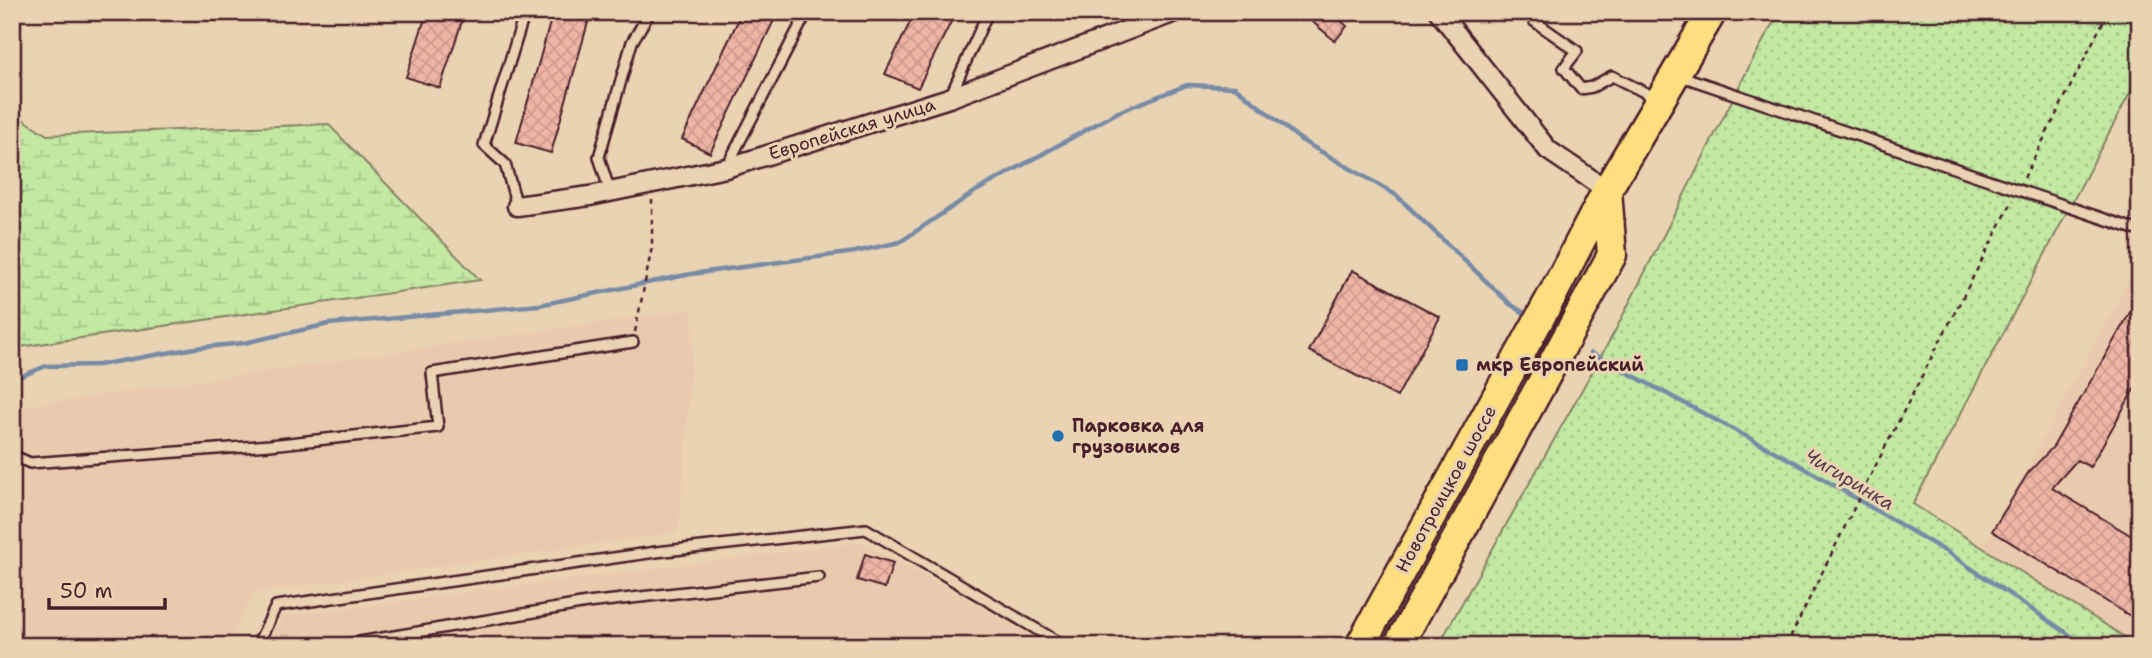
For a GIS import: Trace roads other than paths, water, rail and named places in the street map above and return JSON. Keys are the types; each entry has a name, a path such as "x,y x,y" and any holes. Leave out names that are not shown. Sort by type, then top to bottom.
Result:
{"main road":[{"path":"1607,190 1712,12"},
{"name":"Новотроицкое шоссе","path":"1360,646 1607,190"},
{"name":"Новотроицкое шоссе","path":"1398,646 1612,255 1607,190"}],"street":[{"name":"Европейская улица","path":"517,206 610,192 726,168 949,98 1175,12"},
{"path":"1439,12 1548,150 1607,190"}],"lane":[{"path":"517,206 505,164 484,145 525,12"},
{"path":"610,192 599,158 632,42 650,12"},
{"path":"726,168 807,12"},
{"path":"949,98 988,12"},
{"path":"1534,21 1577,51 1564,68 1581,89 1592,87 1612,76 1661,100"},
{"path":"1676,75 2140,231"},
{"path":"12,455 30,463 270,445 438,427 432,373 633,342"},
{"path":"257,646 275,606 656,552 866,529 1065,646"},
{"path":"336,646 587,603 819,578"}],"waterway":[{"path":"12,380 46,366 98,365 195,348 244,343 329,324 539,305 691,274 855,252 900,242 976,191 1118,112 1187,85 1235,87 1301,140 1396,195 1510,304 1529,316"},
{"name":"Чигиринка","path":"1591,353 1796,463 1950,554 2086,646"}],"place":[{"name":"мкр Европейский","path":"1462,365"},
{"name":"Парковка для грузовиков","path":"1058,436"}]}
